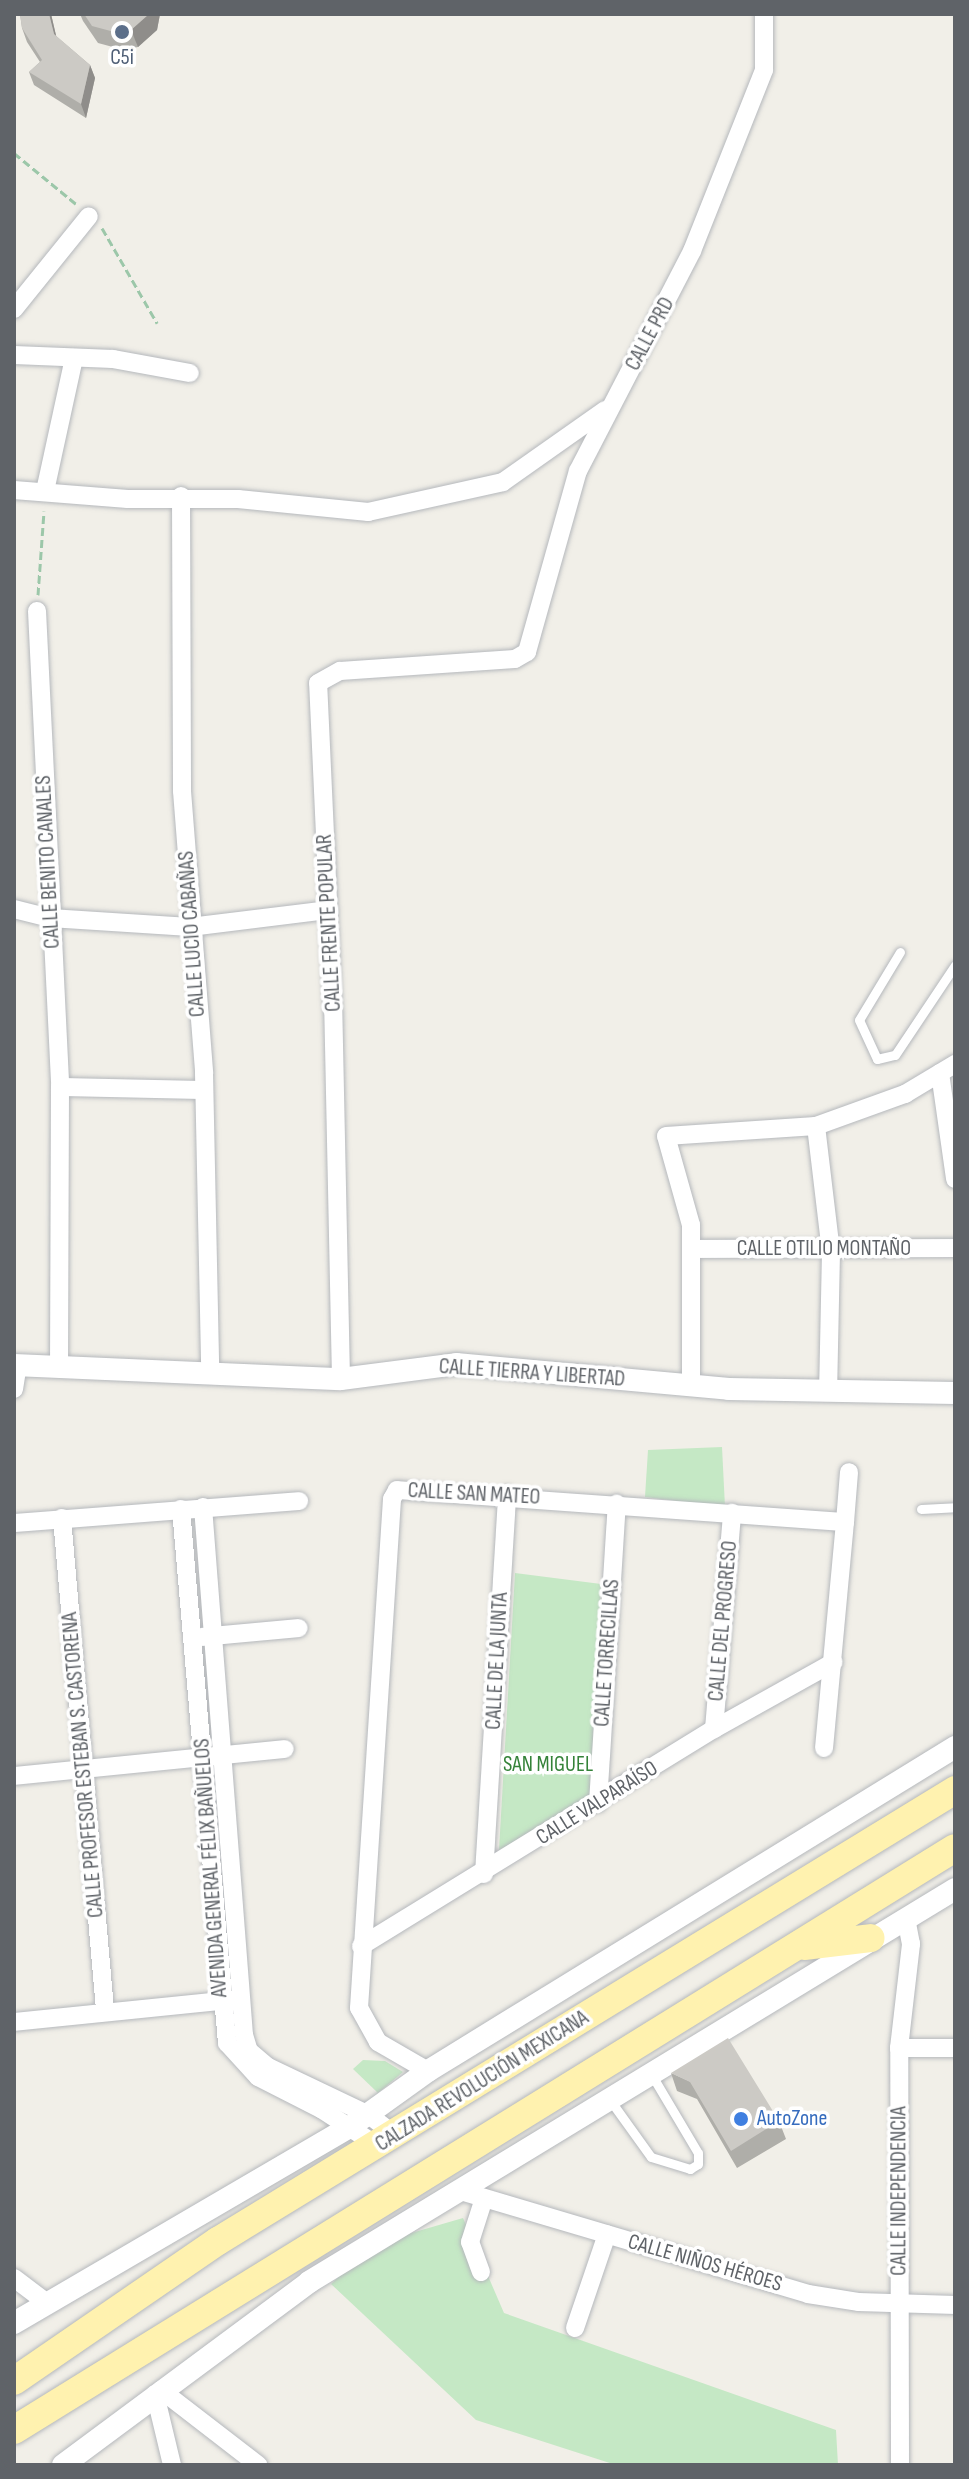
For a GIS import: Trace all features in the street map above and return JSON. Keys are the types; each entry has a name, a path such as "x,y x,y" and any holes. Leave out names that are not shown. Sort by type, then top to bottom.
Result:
{"main road":[{"name":"CALZADA REVOLUCIÓN MEXICANA","path":"14,2381 218,2241 387,2141 955,1790"},
{"path":"14,2430 304,2270 797,1947 955,1848"},
{"path":"797,1947 871,1938"},
{"path":"14,2367 90,2328"},
{"path":"14,2446 64,2400"}],"street":[{"name":"CALLE PRD","path":"527,652 578,471 692,251 764,70 764,14"},
{"path":"14,309 89,216"},
{"path":"14,355 113,359 190,373"},
{"path":"45,491 74,358"},
{"path":"14,490 128,499 181,496 368,512 503,482 566,443 611,406"},
{"name":"CALLE LUCIO CABAÑAS","path":"181,496 178,676 190,927 204,1090 210,1370"},
{"name":"CALLE BENITO CANALES","path":"37,611 60,1087 59,1368"},
{"name":"CALLE FRENTE POPULAR","path":"341,1379 329,910 318,683 340,671 515,659 527,652"},
{"path":"14,909 50,918 190,927 329,910"},
{"path":"691,1385 693,1249 686,1200 666,1136 816,1126 905,1094 948,1069 955,1179"},
{"path":"60,1087 204,1090"},
{"path":"816,1126 831,1252 828,1391"},
{"name":"CALLE OTILIO MONTAÑO","path":"693,1249 831,1252 955,1248"},
{"name":"CALLE TIERRA Y LIBERTAD","path":"16,1365 210,1370 341,1379 456,1364 691,1385 955,1393"},
{"path":"14,1389 16,1365"},
{"path":"824,1748 849,1472"},
{"name":"CALLE SAN MATEO","path":"428,2071 378,2042 366,2029 359,2008 392,1499 407,1487 845,1522"},
{"name":"CALLE DE LA JUNTA","path":"484,1874 507,1495"},
{"path":"14,1523 299,1501"},
{"name":"CALLE TORRECILLAS","path":"598,1803 617,1504"},
{"name":"AVENIDA GENERAL FÉLIX BAÑUELOS","path":"203,1507 244,2056"},
{"name":"AVENIDA GENERAL FÉLIX BAÑUELOS","path":"181,1509 203,1756 220,2001 227,2043 244,2056"},
{"name":"CALLE DEL PROGRESO","path":"714,1729 732,1513"},
{"name":"CALLE PROFESOR ESTEBAN S. CASTORENA","path":"62,1518 105,2012"},
{"path":"192,1638 299,1628"},
{"name":"CALLE VALPARAÍSO","path":"361,1946 484,1874 714,1729 834,1662"},
{"path":"14,2323 360,2121 428,2071 955,1747"},
{"path":"14,1776 285,1749"},
{"path":"63,2465 158,2392 304,2270 461,2191 955,1889"},
{"name":"CALLE INDEPENDENCIA","path":"900,2465 899,2048 911,1944 906,1918"},
{"path":"14,2022 241,1999"},
{"path":"899,2048 955,2048"},
{"path":"244,2056 360,2121 387,2141"},
{"name":"CALLE NIÑOS HÉROES","path":"461,2191 808,2294 899,2304 955,2305"},
{"path":"481,2272 470,2242 484,2198"},
{"path":"575,2328 607,2234"},
{"path":"14,2278 47,2303"},
{"path":"158,2392 172,2465"},
{"path":"158,2392 258,2465"}],"lane":[{"path":"900,952 859,1020 877,1059 895,1055 955,965"},
{"path":"921,1509 955,1507"},
{"path":"610,2100 651,2157 690,2169 698,2164 698,2153 651,2074"}],"path":[{"path":"14,153 109,234 157,323"},
{"path":"37,611 45,491"}],"green space":[{"path":"722,1447 725,1507 645,1497 648,1450"},
{"name":"SAN MIGUEL","path":"515,1573 601,1584 590,1802 499,1850"},
{"path":"363,2060 385,2061 403,2072 378,2093 353,2069"},
{"path":"463,2218 504,2313 836,2430 838,2465 616,2465 476,2420 331,2284 353,2263 408,2234"}],"building":[{"path":"20,14 49,14 54,34 90,65 81,104 29,72 42,60 22,28"},
{"path":"84,14 149,14 131,30 118,33 92,26"},
{"name":"AutoZone","path":"728,2038 779,2121 731,2151 690,2082 671,2073"}],"place":[{"name":"C5i","path":"122,32"},
{"name":"AutoZone","path":"741,2119"}]}
